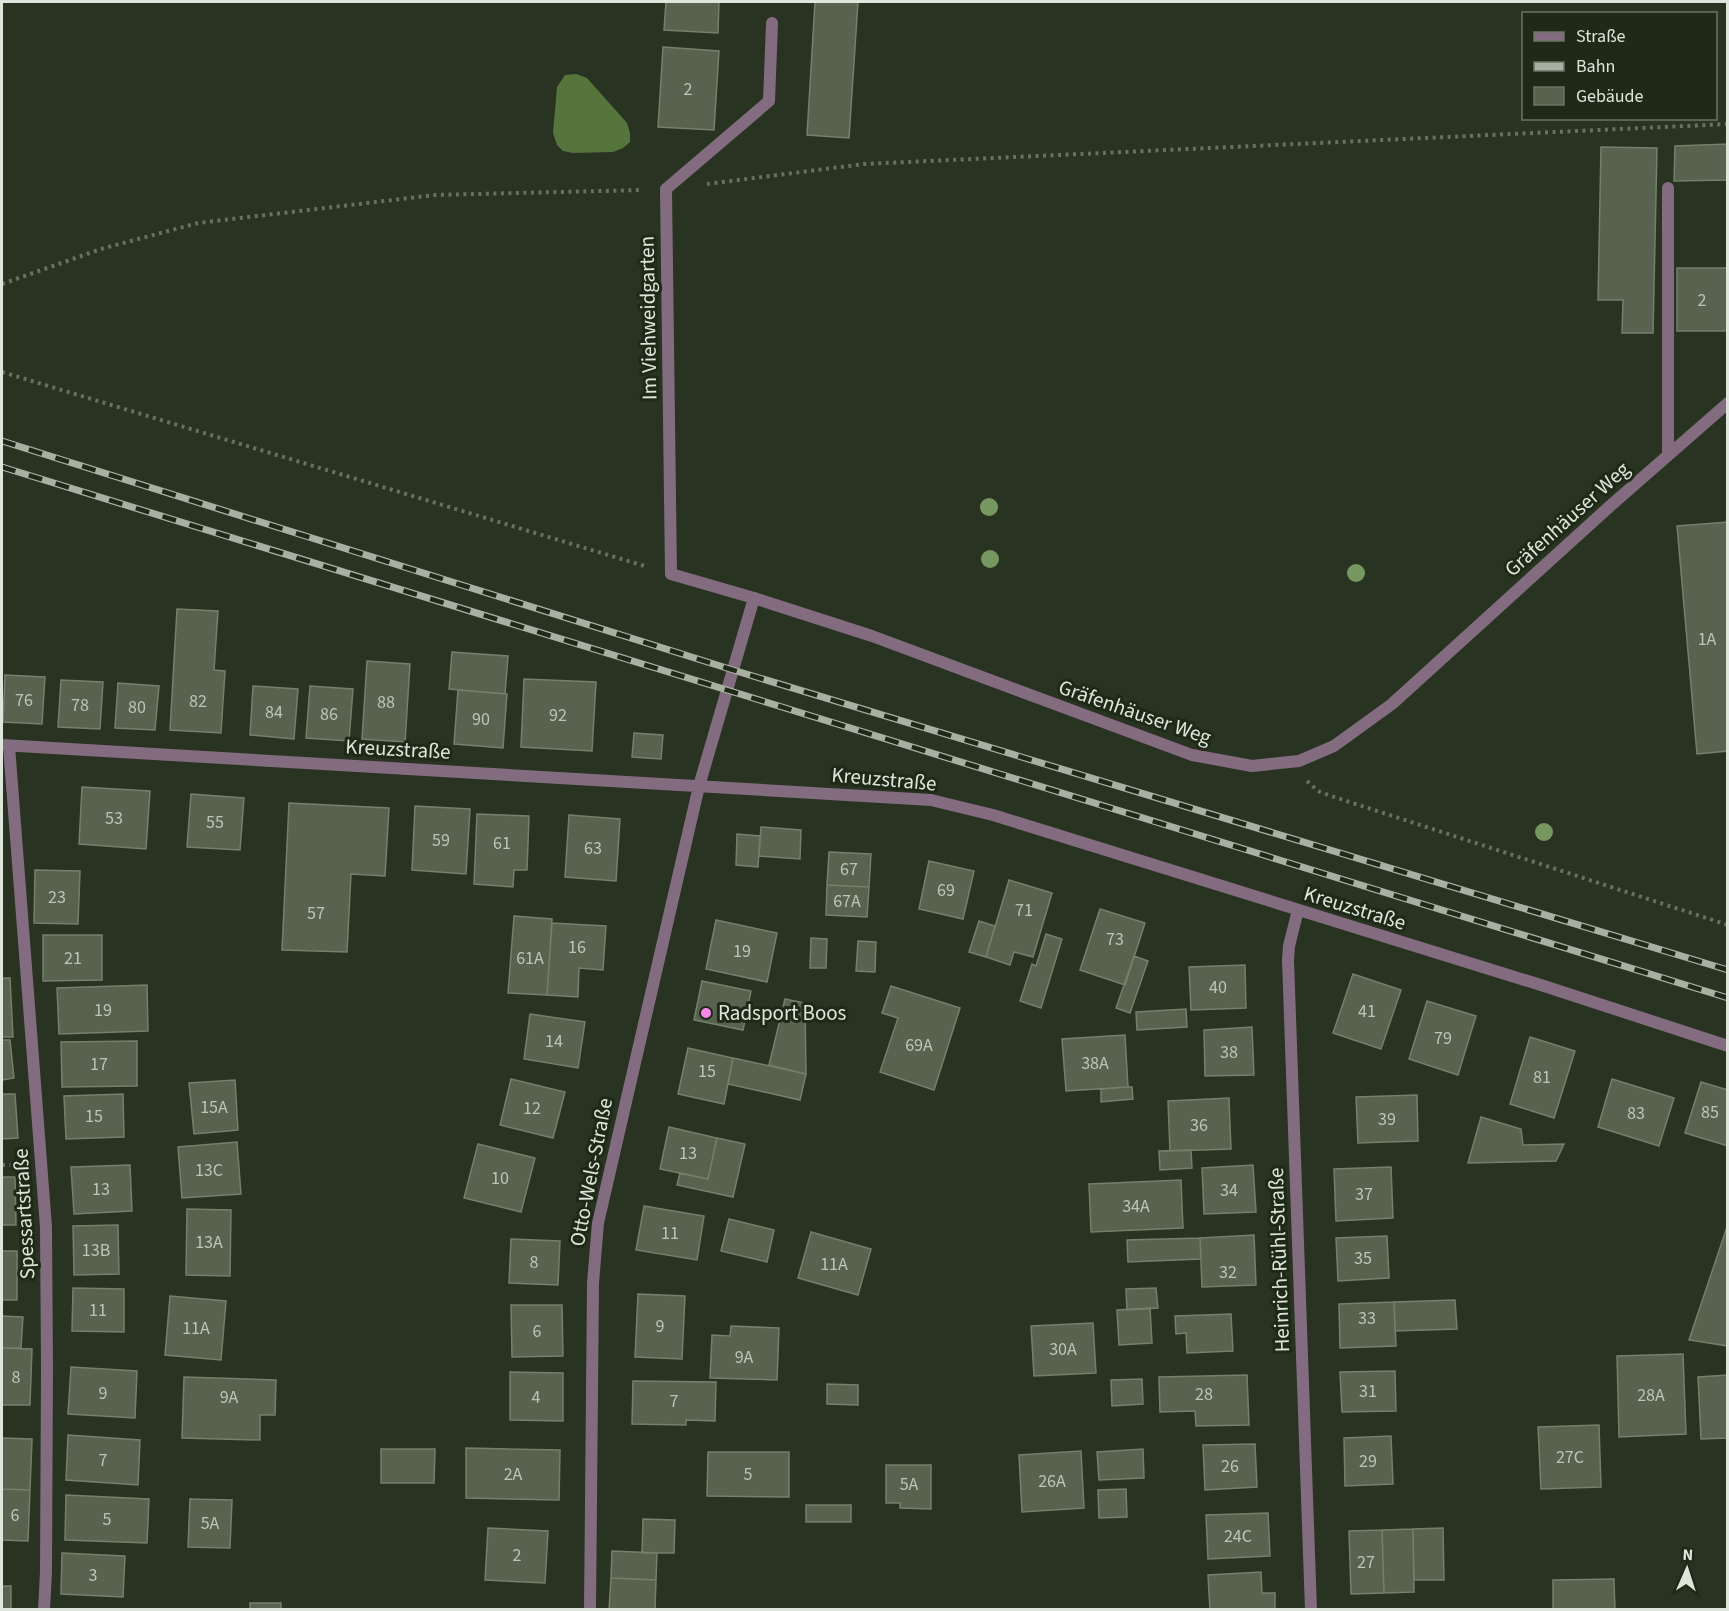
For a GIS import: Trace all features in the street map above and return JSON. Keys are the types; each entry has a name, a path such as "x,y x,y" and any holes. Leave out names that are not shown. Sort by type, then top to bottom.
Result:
{"street":[{"path":"666,189 769,101 772,23"},
{"path":"1668,188 1668,454"},
{"name":"Im Viehweidgarten","path":"666,189 672,574"},
{"name":"Gräfenhäuser Weg","path":"754,598 872,636 1192,755 1252,766 1299,761 1334,746 1392,704 1728,402"},
{"path":"672,574 754,598 699,786"},
{"name":"Kreuzstraße","path":"5,746 931,800 961,806 1298,910 1728,1046"},
{"name":"Spessartstraße","path":"5,746 46,1227 48,1366 44,1610"},
{"name":"Otto-Wels-Straße","path":"590,1610 593,1283 598,1223 699,786"},
{"name":"Heinrich-Rühl-Straße","path":"1298,910 1288,946 1288,960 1311,1610"}],"path":[{"path":"2,285 101,249 198,223 435,195 666,189 864,164 1728,124"},
{"path":"2,372 672,574"},
{"path":"1299,761 1307,780 1318,791 1328,795 1728,925"}],"shaded area":[{"path":"576,74 587,78 627,123 630,142 623,148 613,152 573,153 563,151 557,145 553,133 557,87 565,75"}],"building":[{"path":"666,2 719,2 718,33 664,30"},
{"path":"815,2 858,2 849,138 807,135"},
{"path":"663,47 719,51 714,130 658,127"},
{"path":"1728,144 1728,180 1674,181 1675,146"},
{"path":"1601,147 1657,148 1653,333 1622,333 1623,300 1598,300"},
{"path":"1677,268 1728,268 1728,331 1677,331"},
{"path":"1728,522 1728,751 1697,754 1677,526"},
{"path":"177,609 218,611 214,670 225,671 221,733 170,730"},
{"path":"452,652 508,656 505,694 449,689"},
{"path":"367,661 410,664 405,742 362,739"},
{"path":"5,675 45,677 42,724 3,722"},
{"path":"524,679 596,682 592,751 521,747"},
{"path":"61,680 103,682 100,729 58,727"},
{"path":"118,683 159,686 155,730 115,728"},
{"path":"253,686 298,689 294,739 250,735"},
{"path":"310,686 353,689 349,741 306,738"},
{"path":"458,690 507,694 503,748 454,744"},
{"path":"634,733 663,735 661,759 632,757"},
{"path":"82,787 150,791 146,849 79,844"},
{"path":"191,794 244,798 240,850 187,847"},
{"path":"289,803 389,808 385,876 351,874 347,952 282,950"},
{"path":"415,806 470,809 466,874 412,870"},
{"path":"477,814 529,816 527,870 514,870 513,887 474,884"},
{"path":"569,815 620,819 616,881 565,877"},
{"path":"761,827 801,830 800,859 759,856"},
{"path":"737,834 760,836 758,867 736,865"},
{"path":"829,852 871,854 869,887 827,885"},
{"path":"929,861 974,871 963,919 919,909"},
{"path":"35,870 80,871 78,924 34,923"},
{"path":"1009,880 1052,893 1033,957 1014,952 1010,965 986,957"},
{"path":"827,885 869,887 867,917 826,915"},
{"path":"1100,909 1145,923 1125,985 1080,970"},
{"path":"514,916 552,919 547,995 508,993"},
{"path":"716,920 777,933 767,982 706,969"},
{"path":"979,921 995,926 986,957 969,952"},
{"path":"552,923 606,926 603,970 579,968 578,997 547,995"},
{"path":"1046,934 1062,939 1041,1008 1020,1001 1032,964 1036,966"},
{"path":"43,935 102,935 102,980 43,981"},
{"path":"811,938 827,939 826,968 810,968"},
{"path":"858,941 876,942 875,972 856,971"},
{"path":"1134,956 1148,961 1130,1013 1116,1008"},
{"path":"1245,965 1246,1008 1191,1010 1189,967"},
{"path":"1353,974 1401,990 1381,1049 1333,1033"},
{"path":"2,978 10,978 13,1037 2,1037"},
{"path":"702,981 751,991 743,1030 694,1020"},
{"path":"147,985 148,1031 59,1034 57,988"},
{"path":"891,986 960,1008 934,1090 880,1072 898,1018 882,1013"},
{"path":"785,999 805,1003 806,1074 769,1065"},
{"path":"1427,1001 1476,1016 1458,1075 1409,1059"},
{"path":"1186,1009 1187,1027 1137,1030 1136,1012"},
{"path":"530,1014 585,1022 578,1068 524,1059"},
{"path":"1252,1027 1254,1075 1205,1076 1204,1030"},
{"path":"1125,1035 1128,1087 1066,1091 1062,1039"},
{"path":"1530,1037 1575,1051 1554,1118 1510,1104"},
{"path":"2,1040 10,1040 14,1078 2,1080"},
{"path":"137,1041 137,1086 62,1087 61,1042"},
{"path":"688,1048 733,1058 724,1104 678,1094"},
{"path":"733,1058 806,1074 800,1100 728,1084"},
{"path":"511,1079 565,1092 553,1138 500,1125"},
{"path":"1612,1079 1674,1098 1659,1146 1598,1127"},
{"path":"235,1080 238,1130 194,1134 189,1083"},
{"path":"1701,1082 1728,1090 1728,1146 1685,1133"},
{"path":"1132,1087 1133,1099 1101,1102 1101,1089"},
{"path":"2,1094 15,1094 18,1138 2,1139"},
{"path":"123,1094 124,1137 66,1139 64,1096"},
{"path":"1417,1095 1418,1141 1358,1143 1356,1097"},
{"path":"1229,1098 1231,1149 1170,1151 1168,1101"},
{"path":"1481,1117 1521,1129 1523,1145 1564,1144 1556,1161 1468,1163"},
{"path":"669,1127 717,1138 708,1179 660,1169"},
{"path":"717,1138 745,1144 733,1197 677,1185 680,1173 708,1179"},
{"path":"237,1142 241,1194 182,1198 178,1147"},
{"path":"478,1144 535,1158 521,1212 464,1198"},
{"path":"1191,1150 1192,1168 1160,1170 1159,1151"},
{"path":"130,1165 132,1211 74,1214 71,1167"},
{"path":"1253,1165 1256,1212 1204,1214 1202,1168"},
{"path":"1391,1167 1393,1218 1336,1221 1334,1169"},
{"path":"2,1177 15,1177 16,1225 2,1225"},
{"path":"1181,1180 1183,1228 1091,1232 1089,1184"},
{"path":"644,1206 704,1216 697,1260 636,1250"},
{"path":"187,1209 231,1210 230,1276 186,1275"},
{"path":"729,1219 774,1230 767,1262 721,1251"},
{"path":"118,1225 119,1274 74,1275 73,1226"},
{"path":"1727,1227 1728,1346 1689,1340"},
{"path":"811,1232 871,1249 858,1295 798,1278"},
{"path":"1254,1235 1256,1285 1202,1287 1200,1238"},
{"path":"1387,1236 1389,1278 1338,1281 1336,1238"},
{"path":"1200,1238 1201,1259 1128,1262 1127,1240"},
{"path":"511,1239 560,1241 558,1285 509,1283"},
{"path":"2,1251 17,1251 17,1300 2,1300"},
{"path":"73,1288 124,1289 124,1332 72,1331"},
{"path":"1156,1288 1158,1308 1127,1310 1126,1289"},
{"path":"638,1294 685,1296 682,1359 635,1357"},
{"path":"170,1296 226,1301 221,1360 165,1355"},
{"path":"1455,1300 1457,1329 1395,1331 1394,1302"},
{"path":"1394,1302 1396,1346 1340,1348 1339,1304"},
{"path":"511,1305 562,1305 563,1356 512,1357"},
{"path":"1150,1308 1152,1343 1119,1345 1117,1310"},
{"path":"1231,1314 1233,1351 1187,1353 1186,1333 1176,1334 1175,1316"},
{"path":"2,1316 23,1317 21,1348 2,1348"},
{"path":"1093,1323 1096,1373 1034,1376 1031,1326"},
{"path":"731,1326 779,1328 777,1380 710,1378 712,1335 730,1336"},
{"path":"2,1348 32,1349 30,1405 2,1405"},
{"path":"1683,1354 1686,1434 1619,1437 1617,1356"},
{"path":"71,1367 137,1371 135,1418 68,1414"},
{"path":"1395,1371 1396,1411 1342,1412 1340,1372"},
{"path":"510,1372 563,1373 563,1421 510,1420"},
{"path":"1247,1375 1249,1425 1196,1426 1195,1411 1160,1412 1159,1377"},
{"path":"1728,1375 1728,1438 1701,1439 1698,1377"},
{"path":"184,1377 276,1380 275,1415 260,1415 260,1440 182,1438"},
{"path":"1142,1379 1143,1404 1112,1406 1111,1380"},
{"path":"633,1381 716,1382 715,1421 686,1420 686,1425 632,1424"},
{"path":"827,1384 858,1385 858,1405 827,1404"},
{"path":"1599,1425 1601,1487 1541,1489 1538,1427"},
{"path":"68,1435 140,1440 138,1485 66,1480"},
{"path":"1391,1436 1393,1484 1345,1486 1344,1438"},
{"path":"2,1438 32,1439 30,1490 2,1489"},
{"path":"1255,1444 1257,1487 1205,1490 1203,1445"},
{"path":"466,1448 560,1450 559,1500 466,1498"},
{"path":"381,1449 435,1449 434,1483 381,1483"},
{"path":"1143,1449 1144,1478 1099,1480 1097,1452"},
{"path":"1081,1451 1084,1508 1022,1512 1019,1455"},
{"path":"708,1452 789,1452 789,1497 707,1496"},
{"path":"886,1465 931,1465 931,1509 900,1508 900,1503 886,1503"},
{"path":"2,1489 30,1490 28,1541 2,1540"},
{"path":"1126,1489 1127,1517 1099,1518 1098,1490"},
{"path":"66,1495 149,1499 147,1543 65,1540"},
{"path":"190,1499 232,1500 230,1548 188,1547"},
{"path":"806,1505 851,1505 851,1522 806,1522"},
{"path":"1268,1513 1270,1556 1208,1559 1206,1515"},
{"path":"643,1519 675,1520 674,1553 642,1553"},
{"path":"488,1528 548,1531 545,1583 485,1580"},
{"path":"1443,1528 1444,1580 1414,1580 1413,1529"},
{"path":"1413,1529 1414,1592 1384,1593 1382,1530"},
{"path":"1382,1530 1384,1593 1351,1594 1349,1531"},
{"path":"612,1551 657,1553 656,1580 611,1578"},
{"path":"62,1553 125,1556 123,1597 61,1594"},
{"path":"1261,1572 1262,1593 1275,1593 1275,1610 1210,1610 1208,1575"},
{"path":"611,1578 656,1580 655,1610 609,1610"},
{"path":"1614,1579 1615,1610 1553,1610 1553,1580"},
{"path":"2,1586 11,1586 11,1610 2,1610"},
{"path":"250,1603 281,1603 281,1610 250,1610"}],"railway":[{"path":"2,441 733,670 1728,970"},
{"path":"2,467 1728,998"}],"place":[{"name":"Radsport Boos","path":"706,1013"}]}
